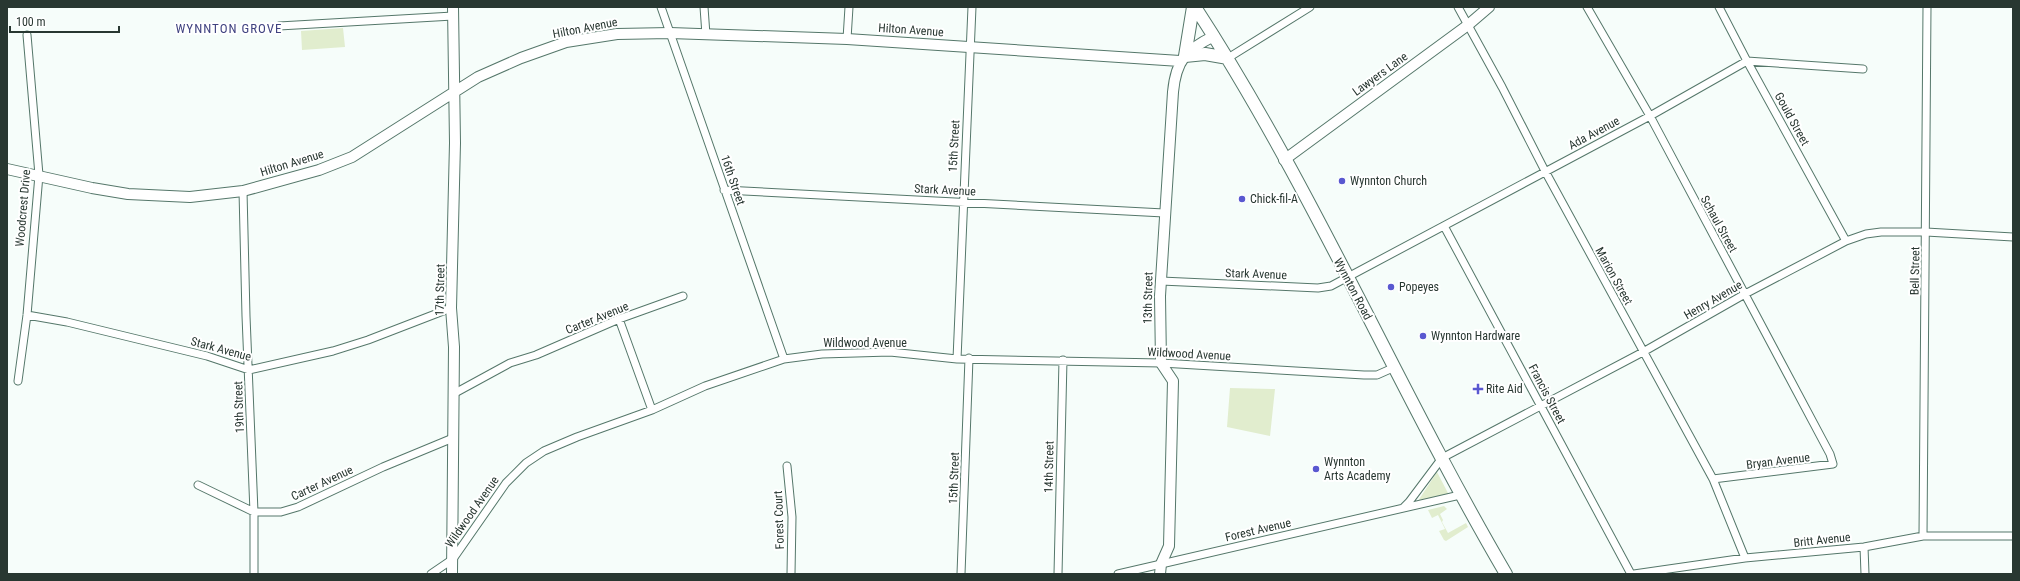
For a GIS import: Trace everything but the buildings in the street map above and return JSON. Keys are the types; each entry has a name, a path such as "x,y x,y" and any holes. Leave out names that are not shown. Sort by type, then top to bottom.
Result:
{"main road":[{"name":"Wynnton Road","path":"1194,7 1228,58 1395,367 1460,495 1506,574"},
{"path":"1194,7 1183,58 1205,54 1228,58"}],"street":[{"name":"16th Street","path":"661,7 784,359"},
{"path":"704,7 706,35"},
{"path":"847,39 849,7"},
{"name":"15th Street","path":"957,359 972,7"},
{"path":"1228,58 1310,7"},
{"name":"Marion Street","path":"1458,7 1643,352 1714,479 1745,558"},
{"name":"Lawyers Lane","path":"1284,160 1468,25 1490,7"},
{"name":"Schaul Street","path":"1587,7 1650,116 1830,454"},
{"name":"Gould Street","path":"1719,7 1846,241"},
{"name":"Bell Street","path":"1922,536 1927,7"},
{"path":"279,26 453,11"},
{"name":"17th Street","path":"452,574 453,438 455,392 451,308 455,92 453,11"},
{"name":"Hilton Avenue","path":"7,169 92,188 162,197 190,197 243,191 319,170 352,157 478,77 566,42 617,34 670,33 847,39 1183,58"},
{"name":"Woodcrest Drive","path":"18,381 27,315 39,175 27,36"},
{"path":"1183,58 1190,50 1214,36"},
{"name":"13th Street","path":"1161,363 1160,281 1172,92 1174,80 1183,58"},
{"path":"1747,60 1863,69"},
{"name":"Ada Avenue","path":"1347,277 1650,116 1747,60"},
{"name":"Stark Avenue","path":"724,190 1164,213"},
{"name":"19th Street","path":"243,191 254,512 254,574"},
{"name":"Francis Street","path":"1444,226 1631,574"},
{"name":"Henry Avenue","path":"1442,458 1542,407 1745,294 1846,241 1866,234 1881,232 1926,232 2013,236"},
{"name":"Stark Avenue","path":"1160,281 1318,288 1331,286 1347,277"},
{"name":"Carter Avenue","path":"455,392 510,363 536,355 619,319 683,296"},
{"name":"Stark Avenue","path":"27,315 67,322 208,356 249,370 333,351 368,340 451,308"},
{"path":"619,319 652,410"},
{"name":"Wildwood Avenue","path":"431,574 453,559 506,483 526,463 544,451 577,437 652,410 705,386 784,359 822,354 889,352 957,359 969,358 1161,363 1364,375 1377,374 1395,367"},
{"name":"15th Street","path":"961,574 969,358"},
{"name":"14th Street","path":"1058,574 1063,360"},
{"path":"1160,569 1170,546 1173,381 1161,363"},
{"name":"Carter Avenue","path":"198,485 254,512 281,512 298,507 383,467 453,438"},
{"name":"Bryan Avenue","path":"1714,479 1833,464 1830,454"},
{"path":"1404,507 1442,458"},
{"name":"Forest Court","path":"787,466 792,517 791,574"},
{"name":"Forest Avenue","path":"1118,574 1160,569 1404,507 1460,495"},
{"name":"Britt Avenue","path":"1634,574 1745,558 1864,547 1922,536 2013,536"},
{"path":"1864,547 1865,574"}],"green space":[{"path":"343,28 345,47 302,50 301,31"},
{"path":"1230,388 1275,389 1270,436 1227,427"},
{"path":"1437,472 1449,495 1418,501"},
{"path":"1444,506 1447,509 1440,514 1443,520 1442,522 1448,533 1466,523 1468,527 1446,541 1439,531 1445,529 1438,515 1432,518 1428,510"}],"place":[{"name":"Wynnton Church","path":"1342,181"},
{"name":"Chick-fil-A","path":"1242,199"},
{"name":"Popeyes","path":"1391,287"},
{"name":"Wynnton Hardware","path":"1423,336"},
{"name":"Rite Aid","path":"1478,389"},
{"name":"Wynnton Arts Academy","path":"1316,469"}],"district":[{"name":"WYNNTON GROVE","path":"229,28"}]}
